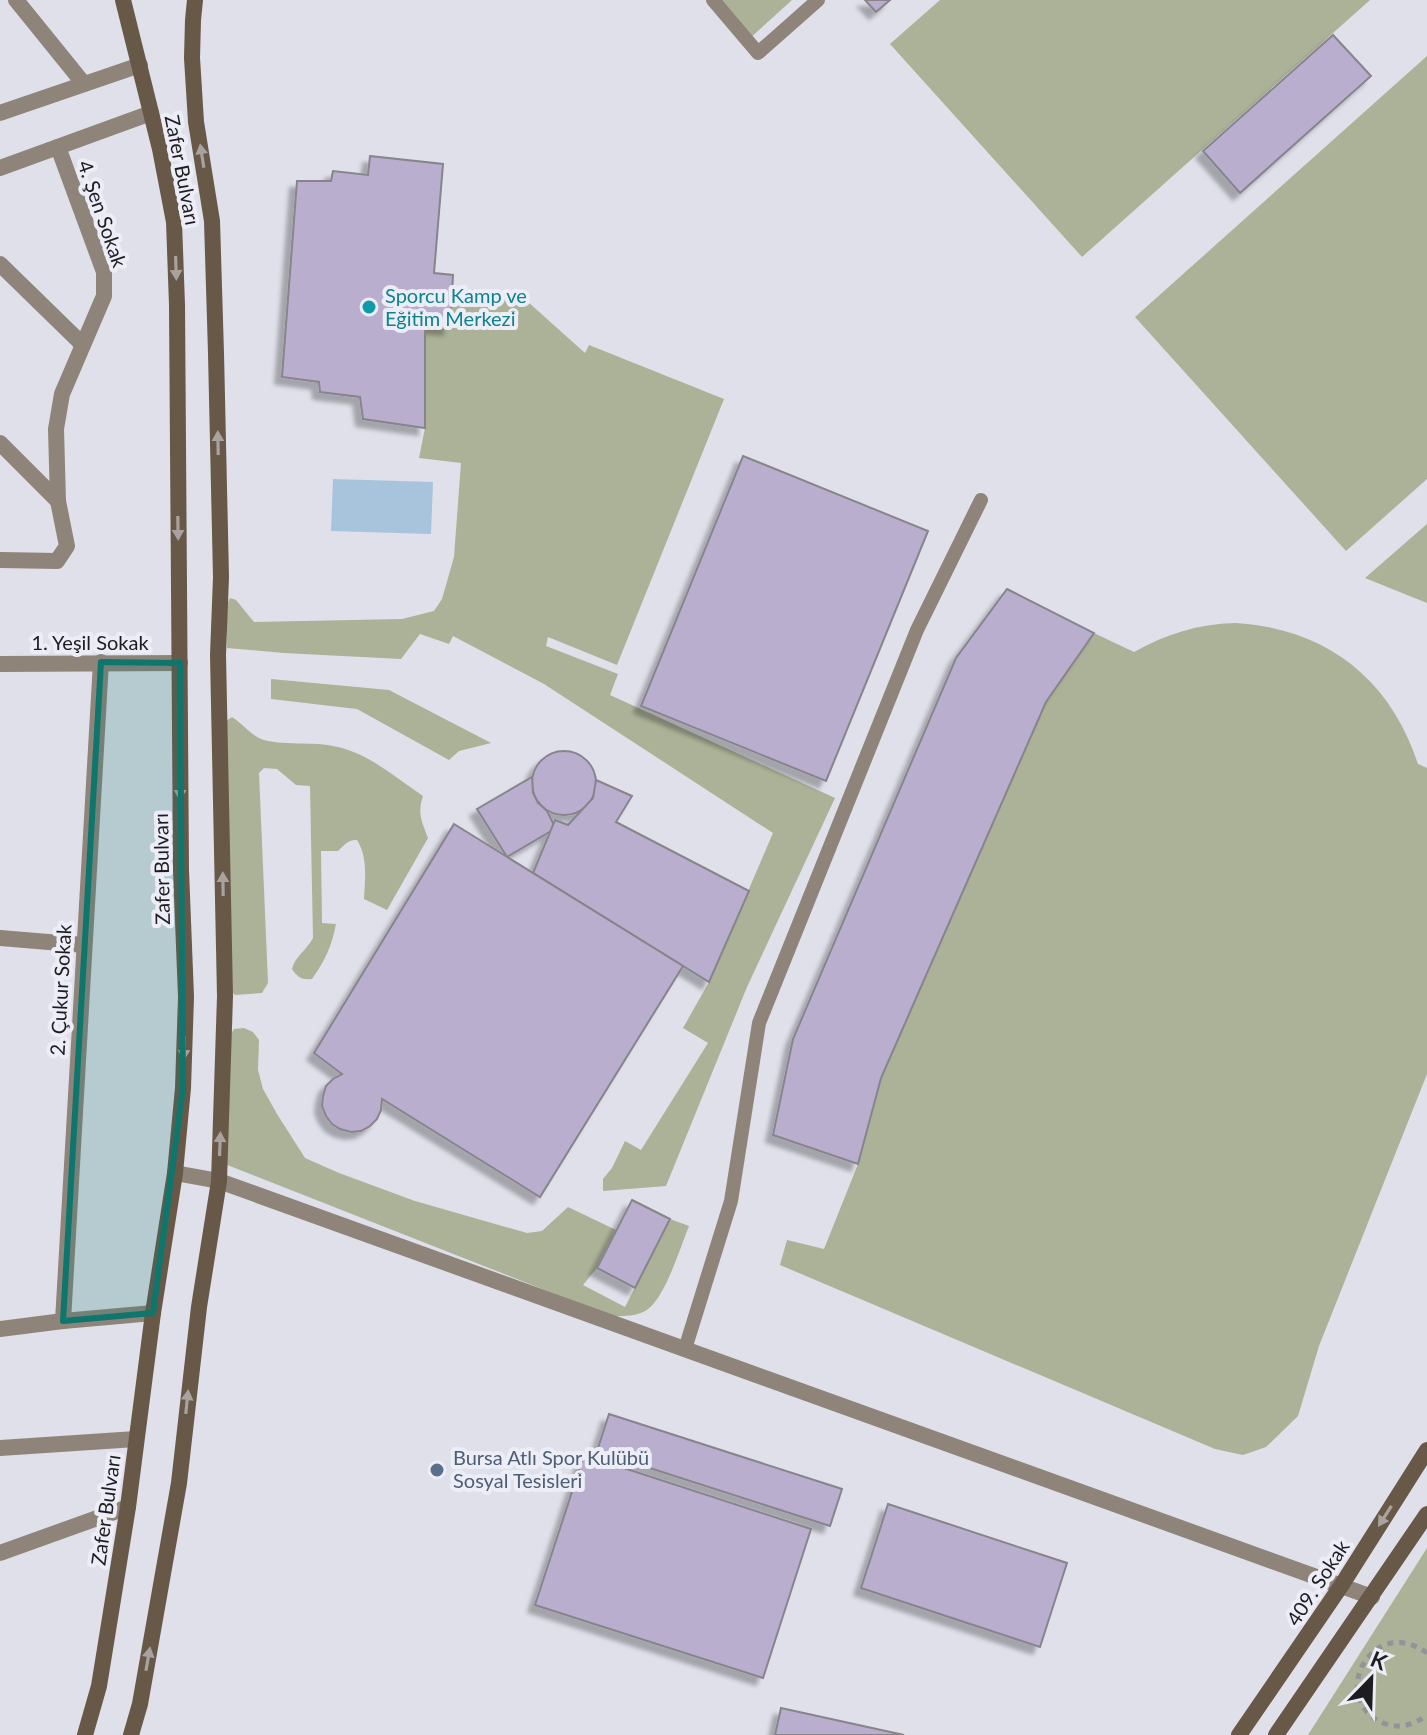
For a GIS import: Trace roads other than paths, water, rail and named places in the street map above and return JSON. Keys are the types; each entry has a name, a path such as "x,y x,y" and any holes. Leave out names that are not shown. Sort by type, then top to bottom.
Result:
{"main road":[{"name":"Zafer Bulvarı","path":"85,1735 99,1686 128,1507 175,1173 183,1088 186,997 181,870 178,320 174,222 160,149 123,0"},
{"name":"Zafer Bulvarı","path":"131,1735 140,1704 179,1483 199,1307 219,1181 225,996 218,655 221,577 212,221 196,122 192,58 195,0"},
{"name":"409. Sokak","path":"1239,1735 1341,1586 1427,1450"},
{"path":"1276,1735 1427,1514"}],"street":[{"path":"16,0 84,84"},
{"path":"0,113 140,65"},
{"path":"0,168 151,113"},
{"name":"4. Şen Sokak","path":"0,560 57,561 67,546 58,501 56,429 62,394 104,296 104,272 58,147"},
{"path":"0,264 82,344"},
{"path":"0,443 58,501"},
{"name":"2. Çukur Sokak","path":"63,1321 101,662"},
{"name":"1. Yeşil Sokak","path":"0,664 180,663"},
{"path":"0,938 84,945"},
{"path":"175,1173 219,1181 1372,1597"},
{"path":"0,1329 153,1313"},
{"path":"0,1448 136,1439"},
{"path":"0,1553 128,1507"}],"lane":[{"path":"713,0 758,53 818,0"},
{"path":"685,1349 731,1201 759,1023 917,630 981,500"}],"water":[{"path":"333,479 433,482 431,534 331,531"}],"place":[{"name":"Sporcu Kamp ve Eğitim Merkezi","path":"369,307"},
{"name":"Bursa Atlı Spor Kulübü Sosyal Tesisleri","path":"437,1470"}]}
